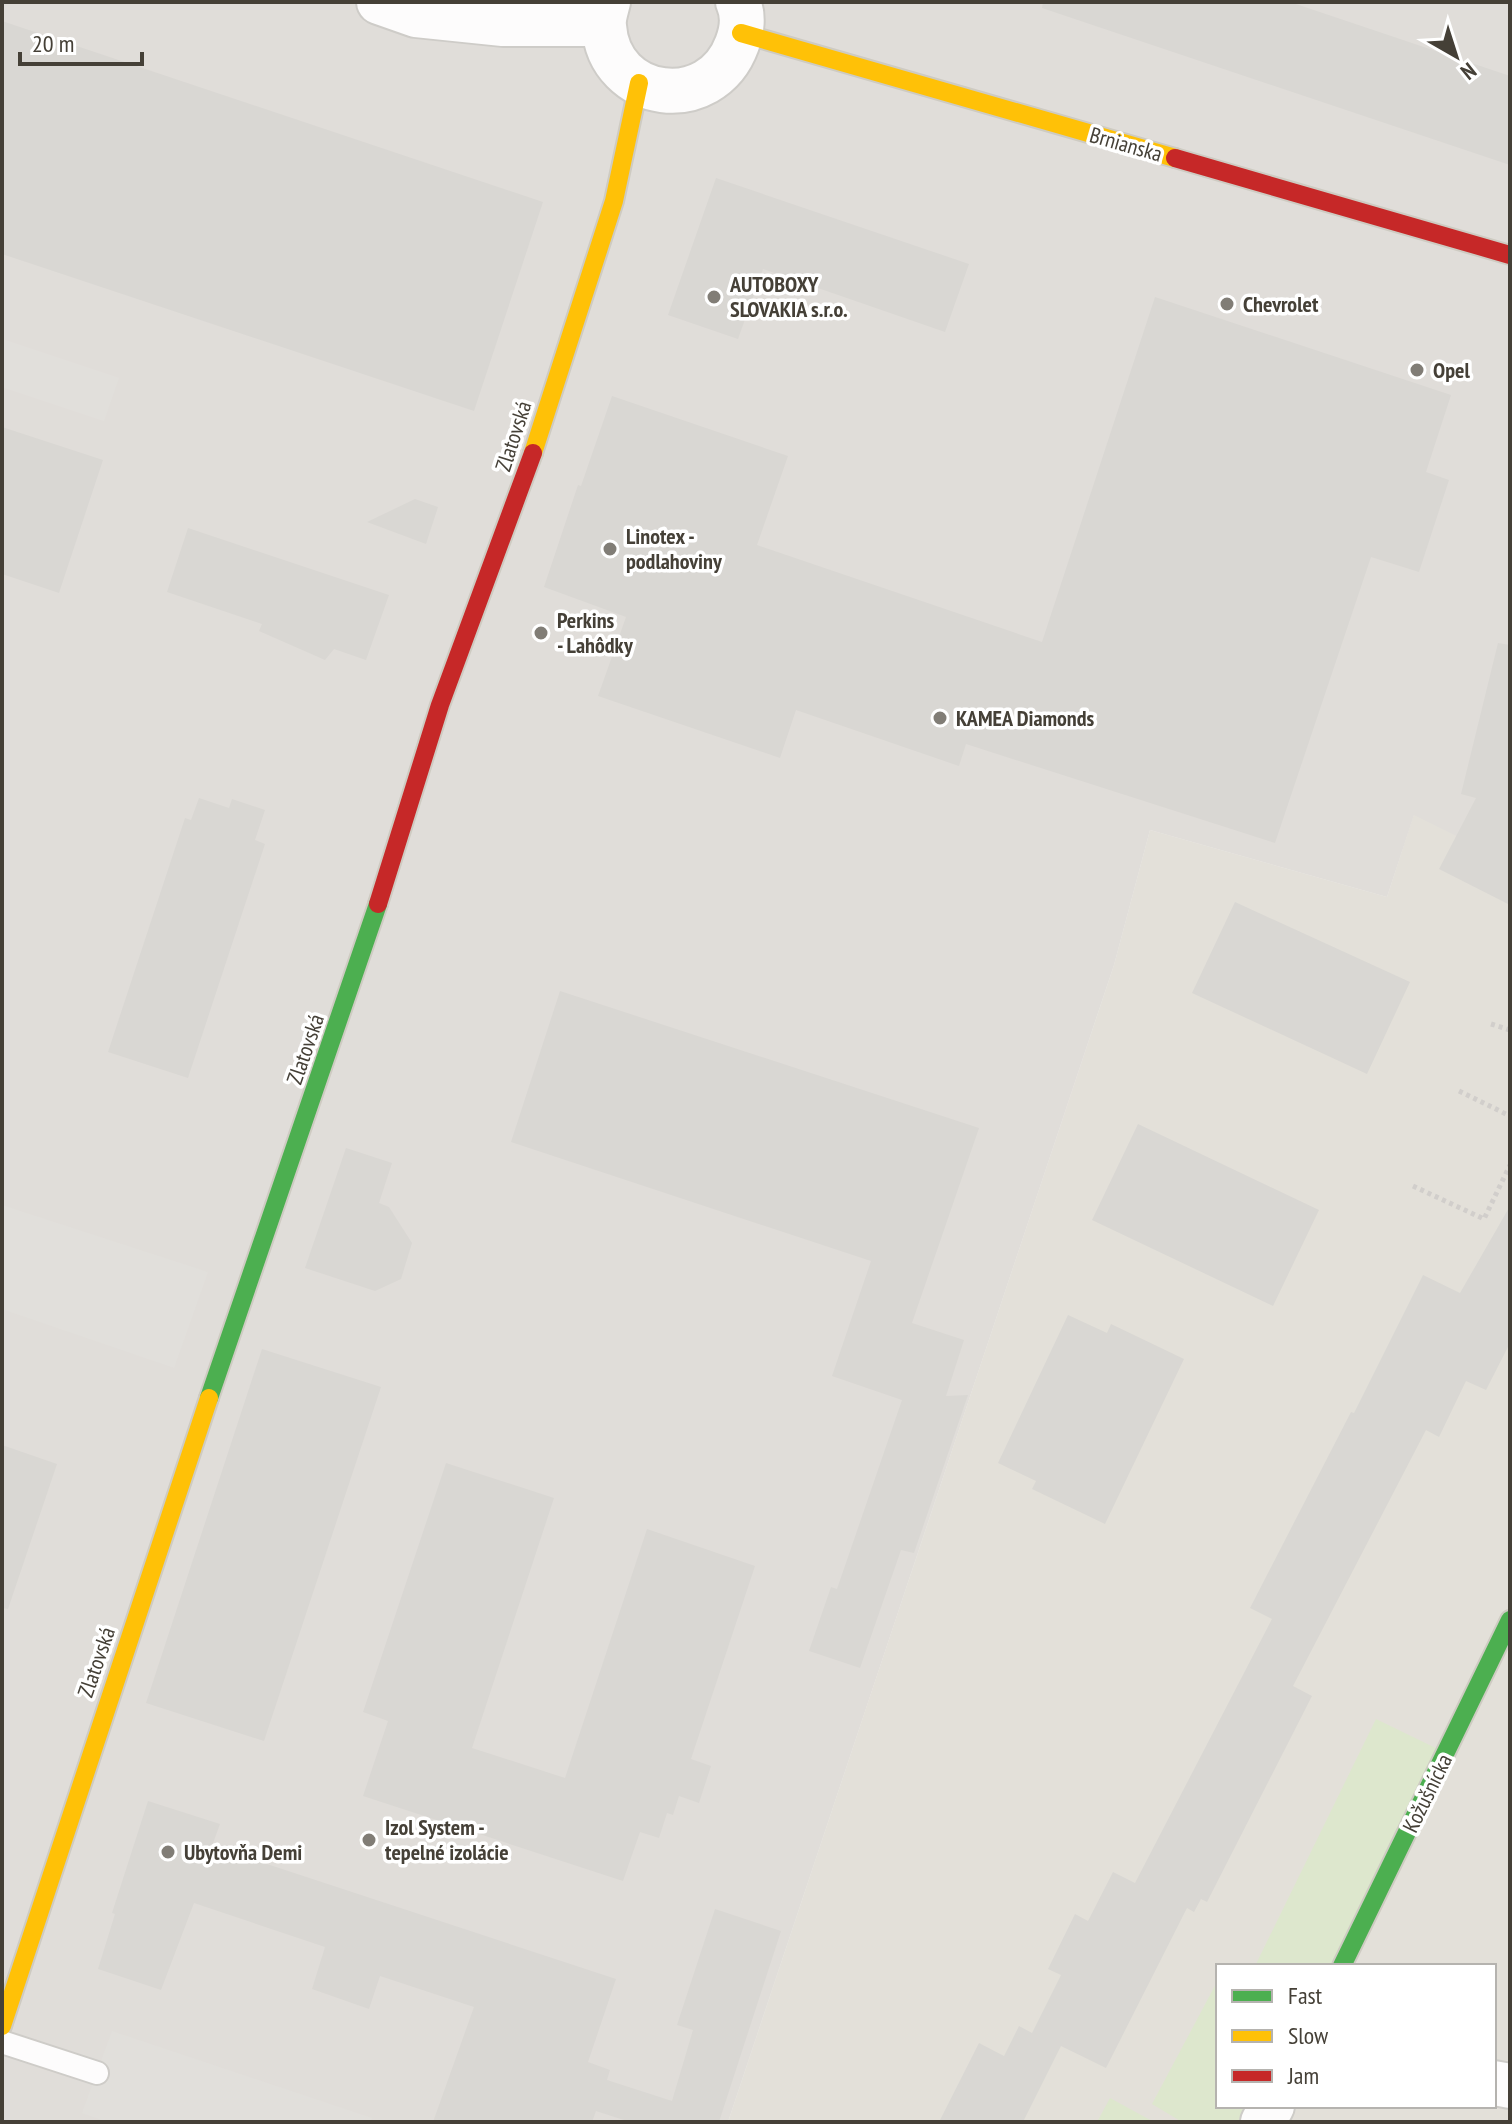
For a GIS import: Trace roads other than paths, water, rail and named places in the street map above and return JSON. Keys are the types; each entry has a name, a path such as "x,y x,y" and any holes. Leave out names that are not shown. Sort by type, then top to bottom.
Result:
{"street":[{"path":"379,2 416,15 503,24 605,13 608,47 620,69 639,83 664,92 690,90 714,78 732,58 740,18"},
{"name":"Brnianska","path":"740,18 1510,255"},
{"name":"Zlatovská","path":"2,2026 194,1442 368,940 440,705 520,492 581,310 614,201 639,83"},
{"name":"Kožušnícka","path":"1343,1964 1509,1623"}],"lane":[{"path":"2,2042 97,2073"}],"place":[{"name":"AUTOBOXY SLOVAKIA s.r.o.","path":"714,297"},
{"name":"Chevrolet","path":"1227,304"},
{"name":"Opel","path":"1417,370"},
{"name":"Linotex - podlahoviny","path":"610,549"},
{"name":"Perkins - Lahôdky","path":"541,633"},
{"name":"KAMEA Diamonds","path":"940,718"},
{"name":"Izol System - tepelné izolácie","path":"369,1840"},
{"name":"Ubytovňa Demi","path":"168,1852"}]}
